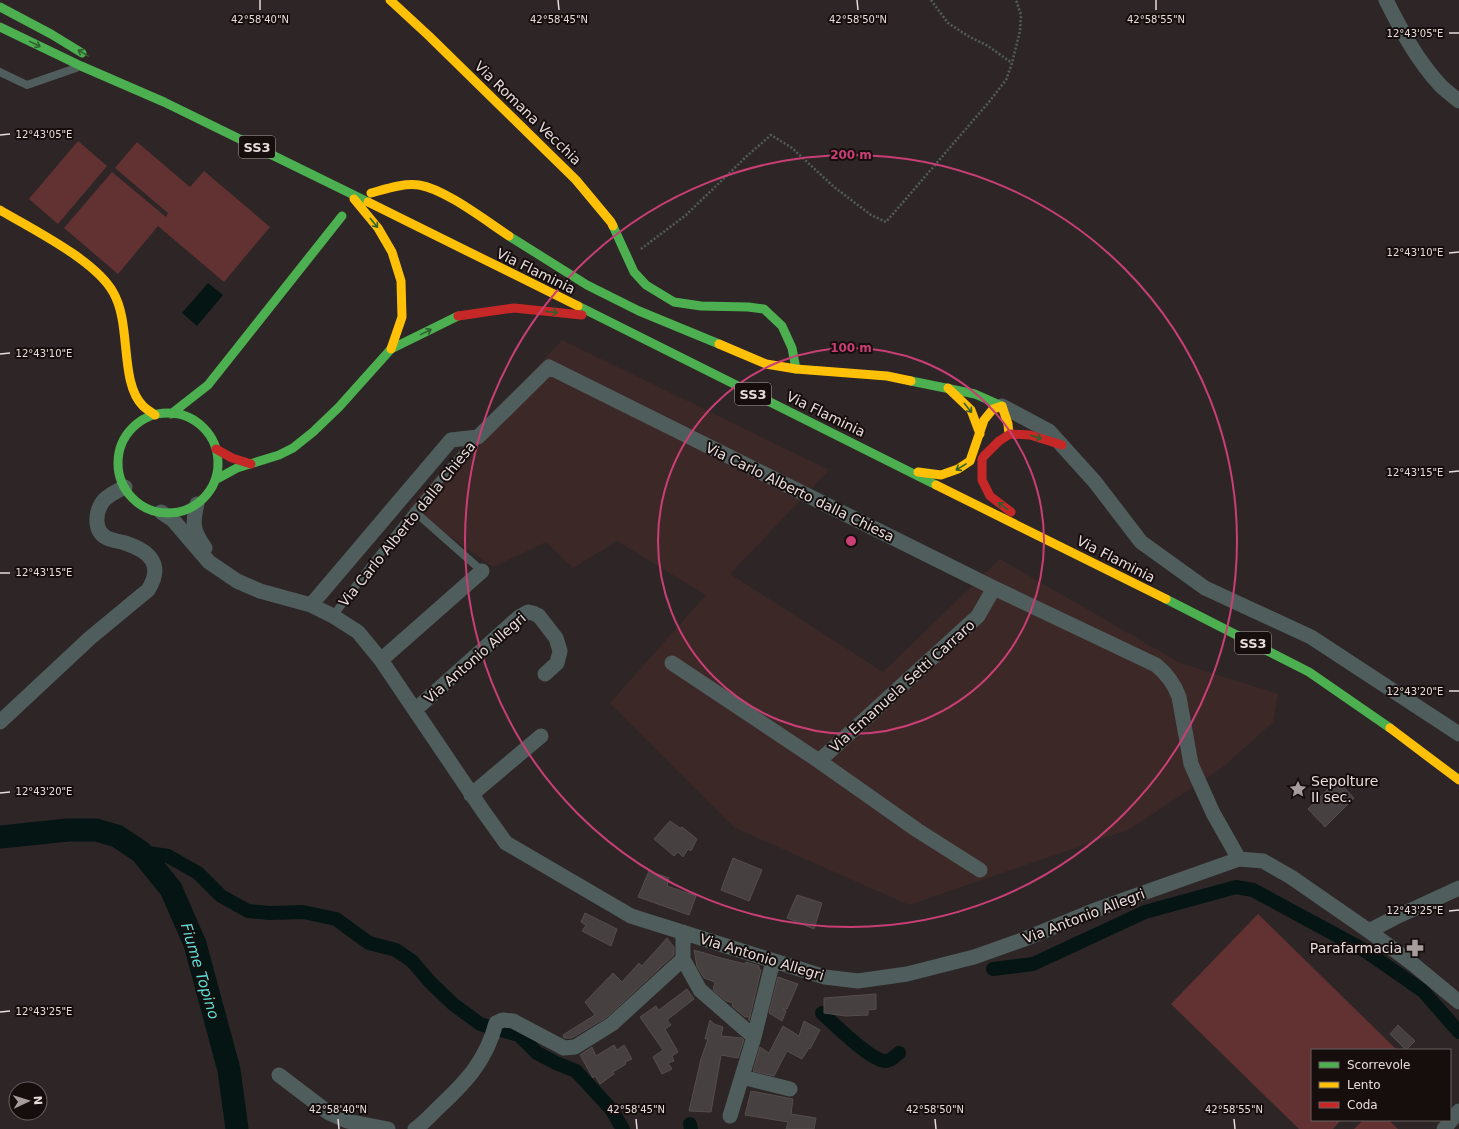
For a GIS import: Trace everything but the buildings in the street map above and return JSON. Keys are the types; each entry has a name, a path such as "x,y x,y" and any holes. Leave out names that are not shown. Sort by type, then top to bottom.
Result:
{"main road":[{"name":"Via Romana Vecchia","path":"390,0 429,36 576,180 611,222 634,272 646,286 674,302 701,306 748,307 764,309 782,326 792,348 796,369"},
{"path":"0,7 51,34 91,58"},
{"name":"SS3","path":"0,27 81,66 164,102"},
{"name":"SS3","path":"104,66 164,102"},
{"name":"Via Flaminia","path":"164,102 1234,633 1308,672 1378,718 1459,780"},
{"path":"371,193 397,186 419,185 442,192 537,255 587,284 639,311 766,364 796,369 887,376 975,394 1002,406 1008,424 1009,434"},
{"path":"350,193 378,228 392,252 401,281 402,317 391,349"},
{"path":"0,210 54,241 84,262 114,291 121,307 124,320 130,377 136,396 144,409 155,415"},
{"path":"200,401 208,385 342,216"},
{"path":"215,480 226,473 279,455 293,448 313,432 339,407 391,349 460,316 514,308 597,317"},
{"path":"171,414 208,385"},
{"path":"948,388 972,410 980,434"},
{"path":"130,431 135,414 136,396"},
{"path":"909,471 941,475 958,469 970,461 984,420 992,410 1002,406"},
{"path":"199,411 203,428"},
{"path":"171,414 188,418 203,428 209,435 216,449 218,460 215,480 208,493 197,504 179,512 161,512 144,506 135,500 125,487 121,479 119,462 120,450 130,431 137,424 155,415 171,414"},
{"path":"1032,532 1014,514 990,496 982,480 982,459 991,447 1009,434 1031,435 1062,445"},
{"path":"216,449 229,458 251,464"}],"street":[{"path":"1386,0 1402,34 1417,56 1441,86 1459,101"},
{"name":"Via Carlo Alberto dalla Chiesa","path":"478,437 549,367 994,588 1156,665 1166,673 1173,683 1179,697 1191,764 1213,813 1239,859"},
{"path":"1002,406 1049,431 1095,482 1141,542 1205,588 1311,637 1459,734"},
{"path":"310,605 451,440 478,437"},
{"path":"0,722 90,638 148,590 154,581 156,574 150,557 143,551 133,546 106,537 100,532 97,524 99,507 104,500 111,494 125,487"},
{"path":"197,504 194,523 196,534 204,548 238,582"},
{"path":"161,512 173,520 209,562 238,582"},
{"path":"381,660 482,571"},
{"name":"Via Antonio Allegri","path":"238,582 260,591 310,605 358,632 381,660 471,794 506,843 631,916 825,977 858,981 908,974 974,957 1022,940 1098,909 1239,859 1263,861 1291,877 1369,931 1413,964 1459,1002"},
{"name":"Via Emanuela Setti Carraro","path":"820,761 978,616 994,588"},
{"name":"Via Antonio Allegri","path":"415,710 519,617 528,612 539,616 556,638 560,651 557,663 546,674"},
{"name":"Via Emanuela Setti Carraro","path":"672,663 820,761 917,830 980,870"},
{"path":"471,794 541,736"},
{"path":"1369,931 1459,888"},
{"path":"683,932 683,959 700,990 754,1037"},
{"path":"415,1129 464,1083 478,1067 493,1038 496,1022 503,1020 513,1021 564,1048 575,1047 612,1024 683,959"},
{"path":"730,1116 754,1037 773,961"},
{"path":"279,1075 329,1112 347,1121 388,1129"},
{"path":"742,1077 790,1089"},
{"path":"1451,1121 1459,1111"},
{"path":"1444,1129 1451,1121"}],"lane":[{"path":"0,72 27,85 81,66"},
{"name":"Via Carlo Alberto dalla Chiesa","path":"332,616 364,573 414,511 478,437"},
{"path":"414,511 482,571"}],"path":[{"path":"931,0 948,23 968,36 988,46 1012,63"},
{"path":"628,259 686,215 771,135 792,148 834,187 870,215 886,222 989,102 1006,80 1020,31 1022,15 1016,0"}],"shaded area":[{"path":"78,141 107,166 58,224 29,199"},
{"path":"137,142 190,187 204,171 270,227 224,282 158,226 118,274 64,228 112,172 166,217 168,213 115,168"},
{"path":"208,283 223,295 197,326 182,313"},
{"path":"562,340 829,470 730,574 883,672 1000,559 1180,663 1278,694 1273,722 1223,767 1130,829 909,905 735,828 610,703 706,595 617,541 573,568 546,542 493,567 408,507"},
{"path":"1258,914 1396,1049 1311,1049 1311,1121 1340,1121 1333,1129 1299,1129 1171,1004"},
{"path":"1362,1121 1390,1121 1398,1129 1354,1129"}],"waterway":[{"name":"Fiume Topino","path":"0,837 68,830 96,830 117,836 141,852 171,889 195,944 229,1070 237,1129"},
{"path":"141,852 168,856 198,873 221,896 248,911 269,913 303,912 336,919 369,943 396,950 412,961 430,982 453,1004 480,1024 519,1035 537,1053 576,1071 611,1109 623,1129"},
{"path":"993,969 1033,964 1145,912 1236,887 1253,890 1364,950 1423,991 1459,1032"},
{"path":"822,1013 862,1049 871,1055 888,1061 899,1053"},
{"path":"690,1124 691,1129"}],"traffic: fast":[{"path":"0,7 51,34 82,53"},
{"path":"0,27 81,66 164,102 368,202"},
{"path":"171,414 208,385 342,216"},
{"path":"613,226 634,272 646,285 674,302 701,306 748,307 764,309 782,326 792,348 796,369"},
{"path":"509,236 587,285 639,311 719,344"},
{"path":"578,306 936,485"},
{"path":"215,480 237,468 279,455 293,448 313,432 339,407 391,349 458,316"},
{"path":"911,381 975,394 1002,406"},
{"path":"168,413 187,417 203,428 214,444 218,463 214,482 203,498 187,509 168,513 149,509 133,498 122,482 118,463 122,444 133,428 149,417 168,413"},
{"path":"1166,599 1309,672 1390,728"}],"traffic: slow":[{"path":"390,0 429,36 576,180 613,226"},
{"path":"371,193 407,185 419,185 429,188 465,206 509,236"},
{"path":"354,199 378,228 392,252 401,281 402,317 391,349"},
{"path":"368,202 578,306"},
{"path":"0,210 62,246 92,268 104,280 113,292 119,305 125,336 131,383 136,396 143,406 155,415"},
{"path":"719,344 766,364 796,369 887,376 911,381"},
{"path":"948,388 971,410 980,434"},
{"path":"918,472 941,475 958,469 970,461 984,420 993,409 1002,406 1008,424 1009,434"},
{"path":"936,485 1166,599"},
{"path":"1390,728 1459,780"}],"traffic: jam":[{"path":"458,316 514,308 582,315"},
{"path":"1011,512 990,496 982,480 982,459 984,456 999,441 1010,434 1030,435 1062,445"},
{"path":"216,449 232,458 251,464"}],"place":[{"name":"Sepolture II sec.","path":"1298,789"},
{"name":"Parafarmacia","path":"1415,948"}]}
